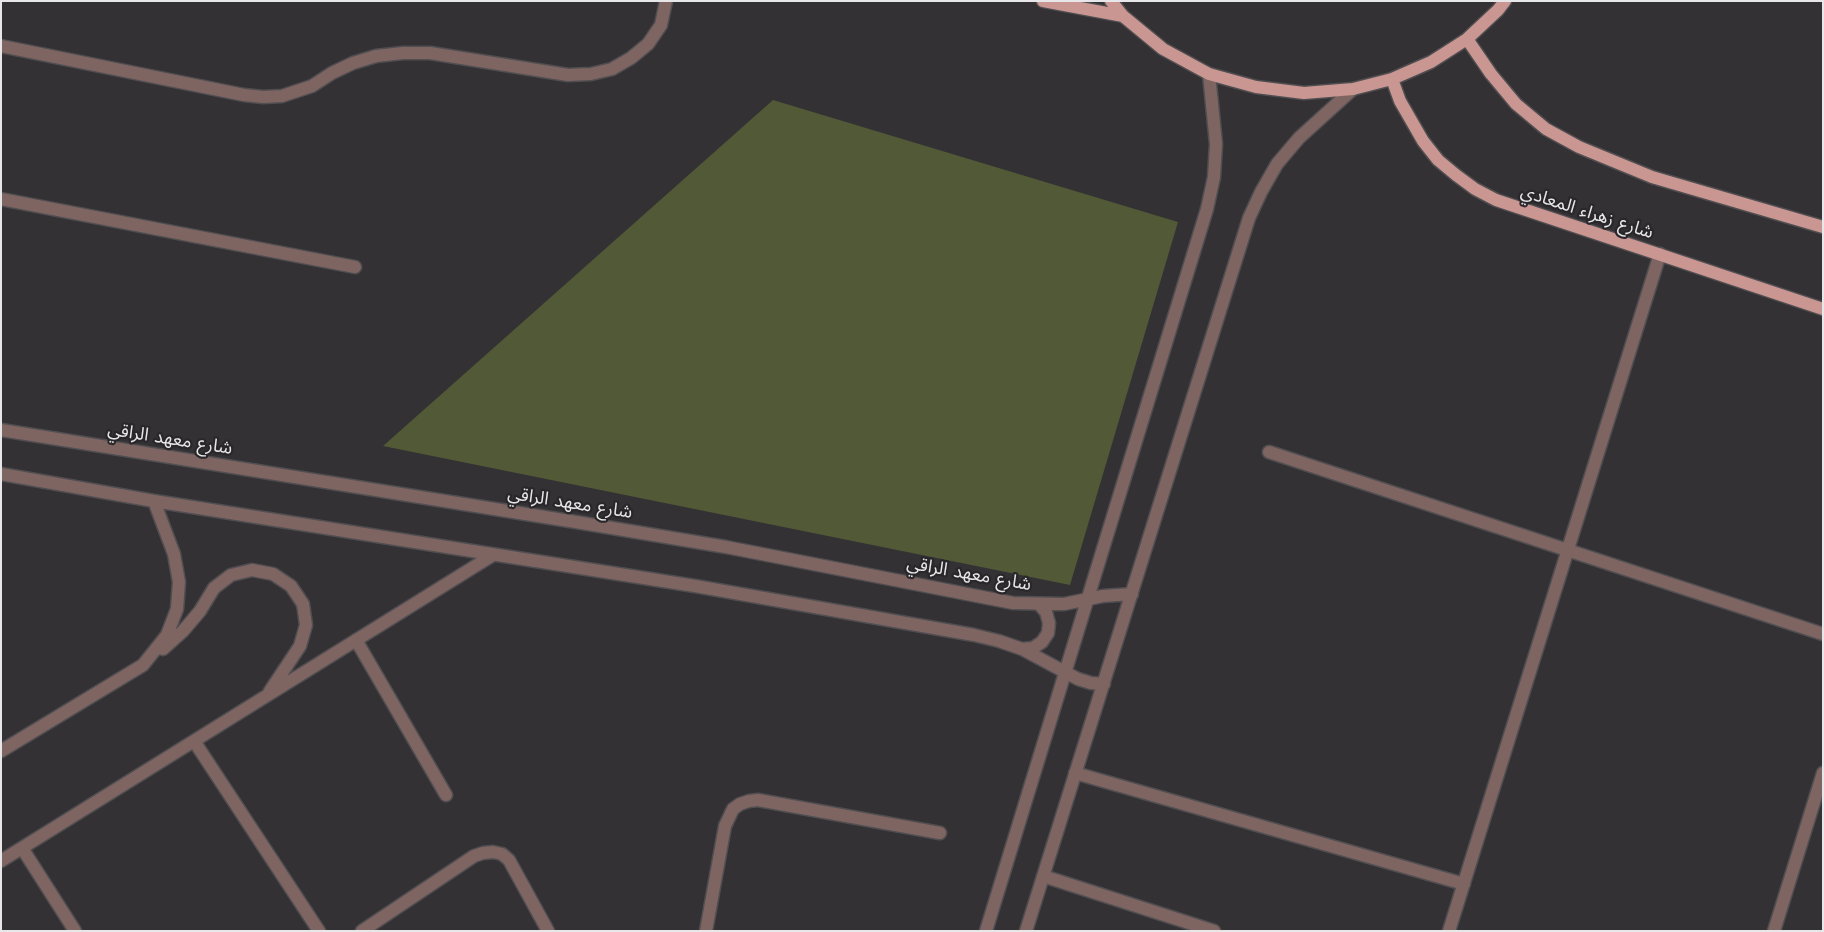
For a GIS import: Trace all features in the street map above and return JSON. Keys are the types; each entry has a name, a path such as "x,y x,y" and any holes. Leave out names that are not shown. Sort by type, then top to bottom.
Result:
{"main road":[{"path":"1043,1 1123,16"},
{"path":"1111,1 1123,16 1163,49 1209,74 1256,87 1304,93 1353,89 1392,79 1431,62 1467,39 1505,1"},
{"path":"1467,39 1491,74 1516,104 1546,128 1580,147 1652,176 1823,228"},
{"name":"شارع زهراء المعادي","path":"1392,79 1410,122 1423,141 1438,160 1475,189 1496,200 1823,309"}],"street":[{"path":"1,46 244,95 262,97 282,96 312,86 332,73 353,63 376,56 403,53 430,53 568,75 590,74 618,65 631,58 648,44 661,25 666,1"},
{"path":"986,931 1089,600 1207,209 1214,177 1216,144 1209,74"},
{"path":"1026,931 1249,218 1277,164 1299,138 1353,89"},
{"path":"1,199 355,267"},
{"path":"1449,931 1660,254"},
{"name":"شارع معهد الراقي","path":"1,430 582,522 765,554 1014,603 1064,604 1103,596 1132,594"},
{"path":"1269,452 1823,634"},
{"path":"1,474 154,501 695,586 974,635 1022,649 1078,679 1104,684"},
{"path":"143,665 167,635 177,609 179,582 174,554 154,501"},
{"path":"1,861 493,555"},
{"path":"1,751 143,665 183,631 200,610 214,588 231,575 252,570 273,574 291,586 303,604 306,625 300,646 267,696"},
{"path":"1022,649 1033,648 1038,645 1048,633 1049,623 1046,612 1039,604"},
{"path":"356,640 446,795"},
{"path":"194,741 319,931"},
{"path":"1075,773 1464,884"},
{"path":"1774,931 1823,773"},
{"path":"706,931 724,826 733,809 740,804 758,800 940,833"},
{"path":"22,848 75,931"},
{"path":"362,931 474,856 493,852 502,854 509,860 548,931"},
{"path":"1043,876 1214,931"}],"green space":[{"path":"773,100 1178,222 1070,585 383,446"}]}
